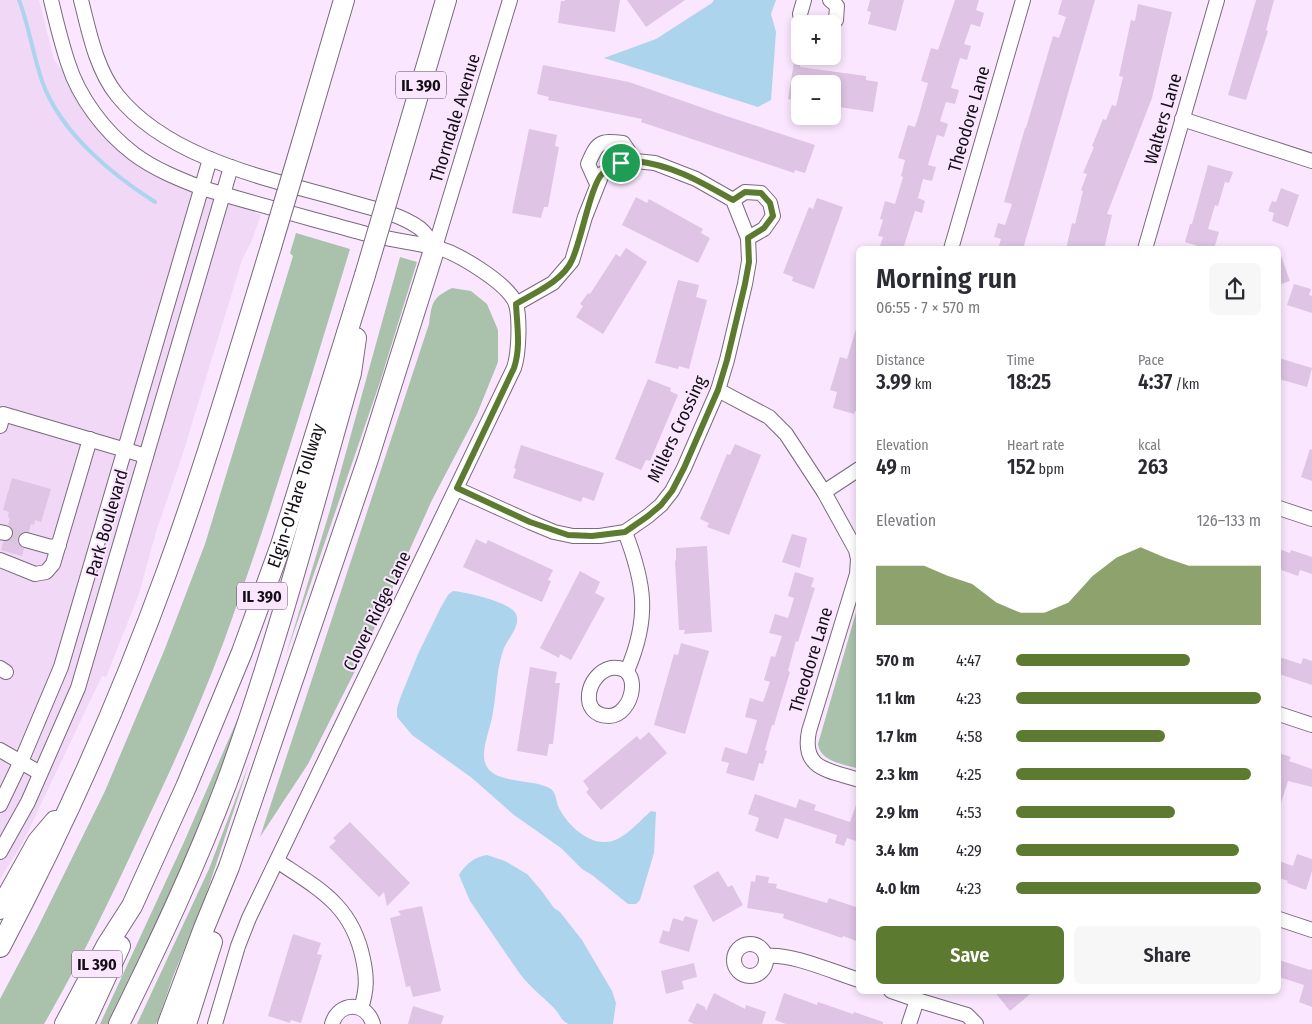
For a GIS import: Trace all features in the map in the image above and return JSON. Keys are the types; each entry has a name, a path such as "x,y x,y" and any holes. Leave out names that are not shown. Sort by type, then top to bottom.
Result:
{"highway":[{"path":"0,947 34,884 120,695 170,562 210,448 344,0"},
{"name":"Elgin-O'Hare Tollway","path":"65,1024 107,945 132,906 186,787 242,652 284,535 366,275 446,0"},
{"path":"168,1024 229,868 368,459 436,247"},
{"path":"119,1024 158,944 227,782 273,649 352,373 366,275"},
{"path":"0,909 38,841 76,794"},
{"path":"186,1024 217,925 229,868"},
{"path":"84,1024 119,950 132,906"}],"street":[{"path":"51,0 68,64 83,96 114,137 135,155 175,178 202,188 382,238 436,247 471,264 492,277 506,290 516,304 553,283 572,261 597,184 602,174 621,163 635,161 655,163 696,179 733,200 745,192 761,193 770,203 773,216 764,228 748,238"},
{"path":"81,0 90,34 104,73 117,95 142,119 166,138 193,152 231,167 391,215 419,227 436,247"},
{"name":"Thorndale Avenue","path":"436,247 510,0"},
{"path":"800,15 804,0"},
{"path":"830,0 837,6 836,15"},
{"name":"Theodore Lane","path":"952,246 1023,0"},
{"name":"Walters Lane","path":"1146,246 1217,0"},
{"path":"1182,119 1312,161"},
{"path":"597,184 588,164 594,148 606,141 623,144 635,161"},
{"name":"Park Boulevard","path":"0,805 21,762 61,667 210,158"},
{"name":"Park Boulevard","path":"0,852 28,802 78,688 231,167"},
{"name":"Millers Crossing","path":"457,488 500,510 562,534 592,536 625,532 661,505 672,491 684,468 718,390 745,284 749,262 748,238 733,200"},
{"name":"Clover Ridge Lane","path":"215,1024 238,946 249,918 514,368 518,357 516,304"},
{"path":"718,390 769,417 786,434 824,492 856,550"},
{"path":"0,426 3,414 146,456"},
{"path":"0,560 35,574 46,572 53,564 90,439"},
{"path":"824,492 856,471"},
{"path":"1281,509 1312,519"},
{"path":"625,532 638,569 642,599 638,638 626,671"},
{"path":"26,540 51,547 59,545"},
{"name":"Theodore Lane","path":"856,581 809,731 807,746 810,757 821,767 856,779"},
{"path":"1281,715 1312,725"},
{"path":"0,750 40,773"},
{"path":"277,861 321,890 351,923 361,946 365,968 366,993 361,1008"},
{"path":"1281,920 1312,930"},
{"path":"766,956 791,958 856,979"},
{"path":"900,994 967,1015 976,1024"},
{"path":"909,1024 917,1000"},
{"path":"332,1024 335,1016 346,1008 361,1008 371,1017 373,1024"}],"shaded area":[{"path":"0,0 39,0 54,60 142,167 261,215 242,260 183,453 156,532 139,594 106,677 102,676 22,844 0,879"}],"green space":[{"path":"296,233 350,249 274,495 224,641 185,738 107,906 44,1024 0,1024 0,999 105,791 164,651 205,544 293,256 290,253"},
{"path":"400,257 417,262 380,382 285,658 330,510"},
{"path":"452,288 471,291 487,304 498,330 498,362 477,414 432,500 358,665 308,764 260,837 429,324 432,306 440,295"},
{"path":"856,612 856,768 828,759 823,755 818,744"},
{"path":"241,711 244,712 223,773 137,965 108,1024 100,1024 184,842"},
{"path":"250,761 203,904 174,974 158,1020 156,1024 137,1024 209,869"}],"water":[{"path":"714,0 776,0 771,14 776,32 771,100 758,107 604,58 656,39"},
{"path":"453,591 506,605 516,614 517,618 517,623 501,656 492,717 484,753 486,764 491,772 510,779 543,785 551,789 561,812 571,825 583,835 597,841 604,842 617,839 651,811 656,812 654,853 640,900 636,904 628,904 582,869 561,848 514,815 472,778 412,735 397,717 397,708 401,696 418,654 441,607 448,595"},
{"path":"487,855 505,861 527,874 582,940 612,991 616,1003 613,1024 566,1023 555,1009 520,974 470,901 459,875 470,862"}],"building":[{"path":"620,0 615,32 558,23 561,1"},
{"path":"627,0 685,0 646,27"},
{"path":"870,0 904,0 896,31 868,24 871,12 867,11"},
{"path":"955,0 979,0 976,10 984,13 980,27 971,24 964,44 971,46 967,60 960,58 951,88 959,90 955,104 946,102 940,121 948,124 944,137 937,135 928,165 936,167 932,181 923,179 918,198 925,201 922,213 915,211 904,246 880,246 883,237 878,236 883,220 880,219 885,201 895,204 903,177 901,176 905,160 898,158 908,125 915,127 920,111 928,83 921,81 931,48 938,50"},
{"path":"1062,0 1095,0 1024,246 999,246 1001,239 994,237 998,223 1005,225 1012,204 1004,202 1025,128 1053,36 1059,38 1066,17 1058,14"},
{"path":"1256,0 1274,0 1266,30 1268,31 1246,100 1228,95"},
{"path":"1138,4 1172,12 1152,98 1107,214 1112,215 1105,246 1067,246 1072,223 1075,224 1083,191 1081,190 1087,174 1083,173 1094,147 1092,146 1103,119 1106,120 1112,105 1116,106 1123,77 1119,76 1131,20 1135,21"},
{"path":"543,65 629,82 815,145 805,173 795,170 794,173 641,122 642,119 548,100 549,97 537,94"},
{"path":"794,65 800,65 800,67 866,76 866,80 878,82 873,112 841,107 841,75 792,75"},
{"path":"791,80 791,100 788,99"},
{"path":"529,129 557,135 555,146 559,147 548,207 544,207 541,218 512,213"},
{"path":"1208,165 1233,172 1229,183 1225,182 1218,206 1215,205 1208,229 1219,232 1215,246 1198,246 1185,242 1190,224 1192,224"},
{"path":"1281,188 1299,195 1288,227 1272,221 1274,213 1268,211 1272,201 1276,202"},
{"path":"636,197 647,203 649,199 703,229 701,233 710,238 698,263 622,225"},
{"path":"817,198 843,207 814,289 792,281 793,277 783,273 809,207 813,209"},
{"path":"626,248 647,262 603,334 576,317 583,306 580,304 588,293 590,294 616,254 620,257"},
{"path":"1281,256 1290,281 1281,284"},
{"path":"678,280 699,285 696,297 707,300 689,369 679,366 678,369 655,363"},
{"path":"1294,284 1311,289 1309,295 1312,296 1312,313 1287,305"},
{"path":"856,329 856,411 854,414 833,408 837,392 830,390 840,357 847,359"},
{"path":"1281,359 1312,368 1307,387 1281,380"},
{"path":"648,379 671,388 670,391 678,395 650,461 646,460 641,470 615,459"},
{"path":"735,444 761,455 729,535 707,527 709,523 700,519 727,454 730,455"},
{"path":"521,445 604,473 594,501 583,497 581,502 513,478"},
{"path":"1310,449 1312,450 1312,481 1301,477"},
{"path":"12,478 51,489 41,522 35,520 34,525 31,524 29,532 23,532 18,537 18,543 24,548 22,556 1,550 3,542 11,539 14,534 8,525 9,512 3,510"},
{"path":"792,534 807,538 800,568 782,562"},
{"path":"476,539 486,544 488,540 553,570 548,580 551,581 542,602 463,567"},
{"path":"707,546 712,632 684,634 685,630 679,630 676,548"},
{"path":"1281,550 1290,553 1291,550 1312,557 1312,574 1300,570 1298,576 1281,570"},
{"path":"580,571 600,582 595,593 605,598 571,660 560,654 559,658 540,648"},
{"path":"795,572 814,578 811,587 815,588 798,642 796,641 788,671 790,672 774,725 772,725 763,764 759,763 754,781 726,773 729,763 721,761 725,747 747,754 757,720 745,717 750,698 763,702 770,682 764,680 771,656 775,657 782,636 769,633 775,614 788,618 794,598 788,596"},
{"path":"681,643 709,651 685,734 654,725 674,654 678,655"},
{"path":"1281,658 1301,664 1303,658 1312,661 1312,685 1281,675"},
{"path":"530,667 557,672 555,683 560,683 553,744 549,744 547,756 517,751"},
{"path":"649,732 667,753 601,810 586,792 589,789 583,781 637,736 640,740"},
{"path":"1281,754 1291,757 1289,761 1312,769 1312,787 1288,781 1281,803"},
{"path":"755,794 796,808 799,799 816,805 814,810 850,822 856,805 856,841 847,838 844,846 835,843 837,835 785,818 778,839 755,831 759,818 748,814"},
{"path":"350,822 410,883 387,906 384,892 379,897 329,847 336,841 333,838"},
{"path":"1297,854 1312,859 1312,871 1306,890 1281,879 1281,862 1293,866"},
{"path":"718,871 728,887 732,885 743,905 713,922 693,886"},
{"path":"756,875 769,877 768,883 777,884 776,888 827,903 829,898 856,907 856,941 783,918 784,914 747,908 751,881 755,882"},
{"path":"422,906 441,991 413,997 410,986 406,987 390,918 401,915 398,911"},
{"path":"685,916 698,920 689,952 659,943 663,930 669,932 673,918 683,921"},
{"path":"293,934 321,943 317,954 322,955 301,1023 291,1020 290,1023 268,1016"},
{"path":"1281,961 1312,969 1312,1007 1299,1002 1304,985 1281,978"},
{"path":"694,963 697,977 682,981 684,989 666,994 661,971"},
{"path":"714,993 745,1009 746,1005 766,1012 762,1024 694,1024 688,1021 697,1003 705,1007 706,1011"},
{"path":"784,993 817,1005 818,1002 853,1014 854,1012 883,1022 883,1024 786,1024 775,1020"},
{"path":"996,994 1030,994 1010,1011"},
{"path":"413,1006 444,1016 441,1024 408,1024"}],"waterway":[{"path":"19,0 42,81 50,100 61,117 74,134 105,165 155,202"}],"tunnel":[{"path":"5,533 26,540"}],"route":[{"path":"635,161 655,163 696,179 733,200 745,192 761,193 770,203 773,216 764,228 748,238 749,262 745,284 718,390 672,491 661,505 625,532 592,536 568,535 554,532 500,510 457,488 518,357 516,304 553,283 572,261 585,217 602,174 621,163 635,161"}]}
